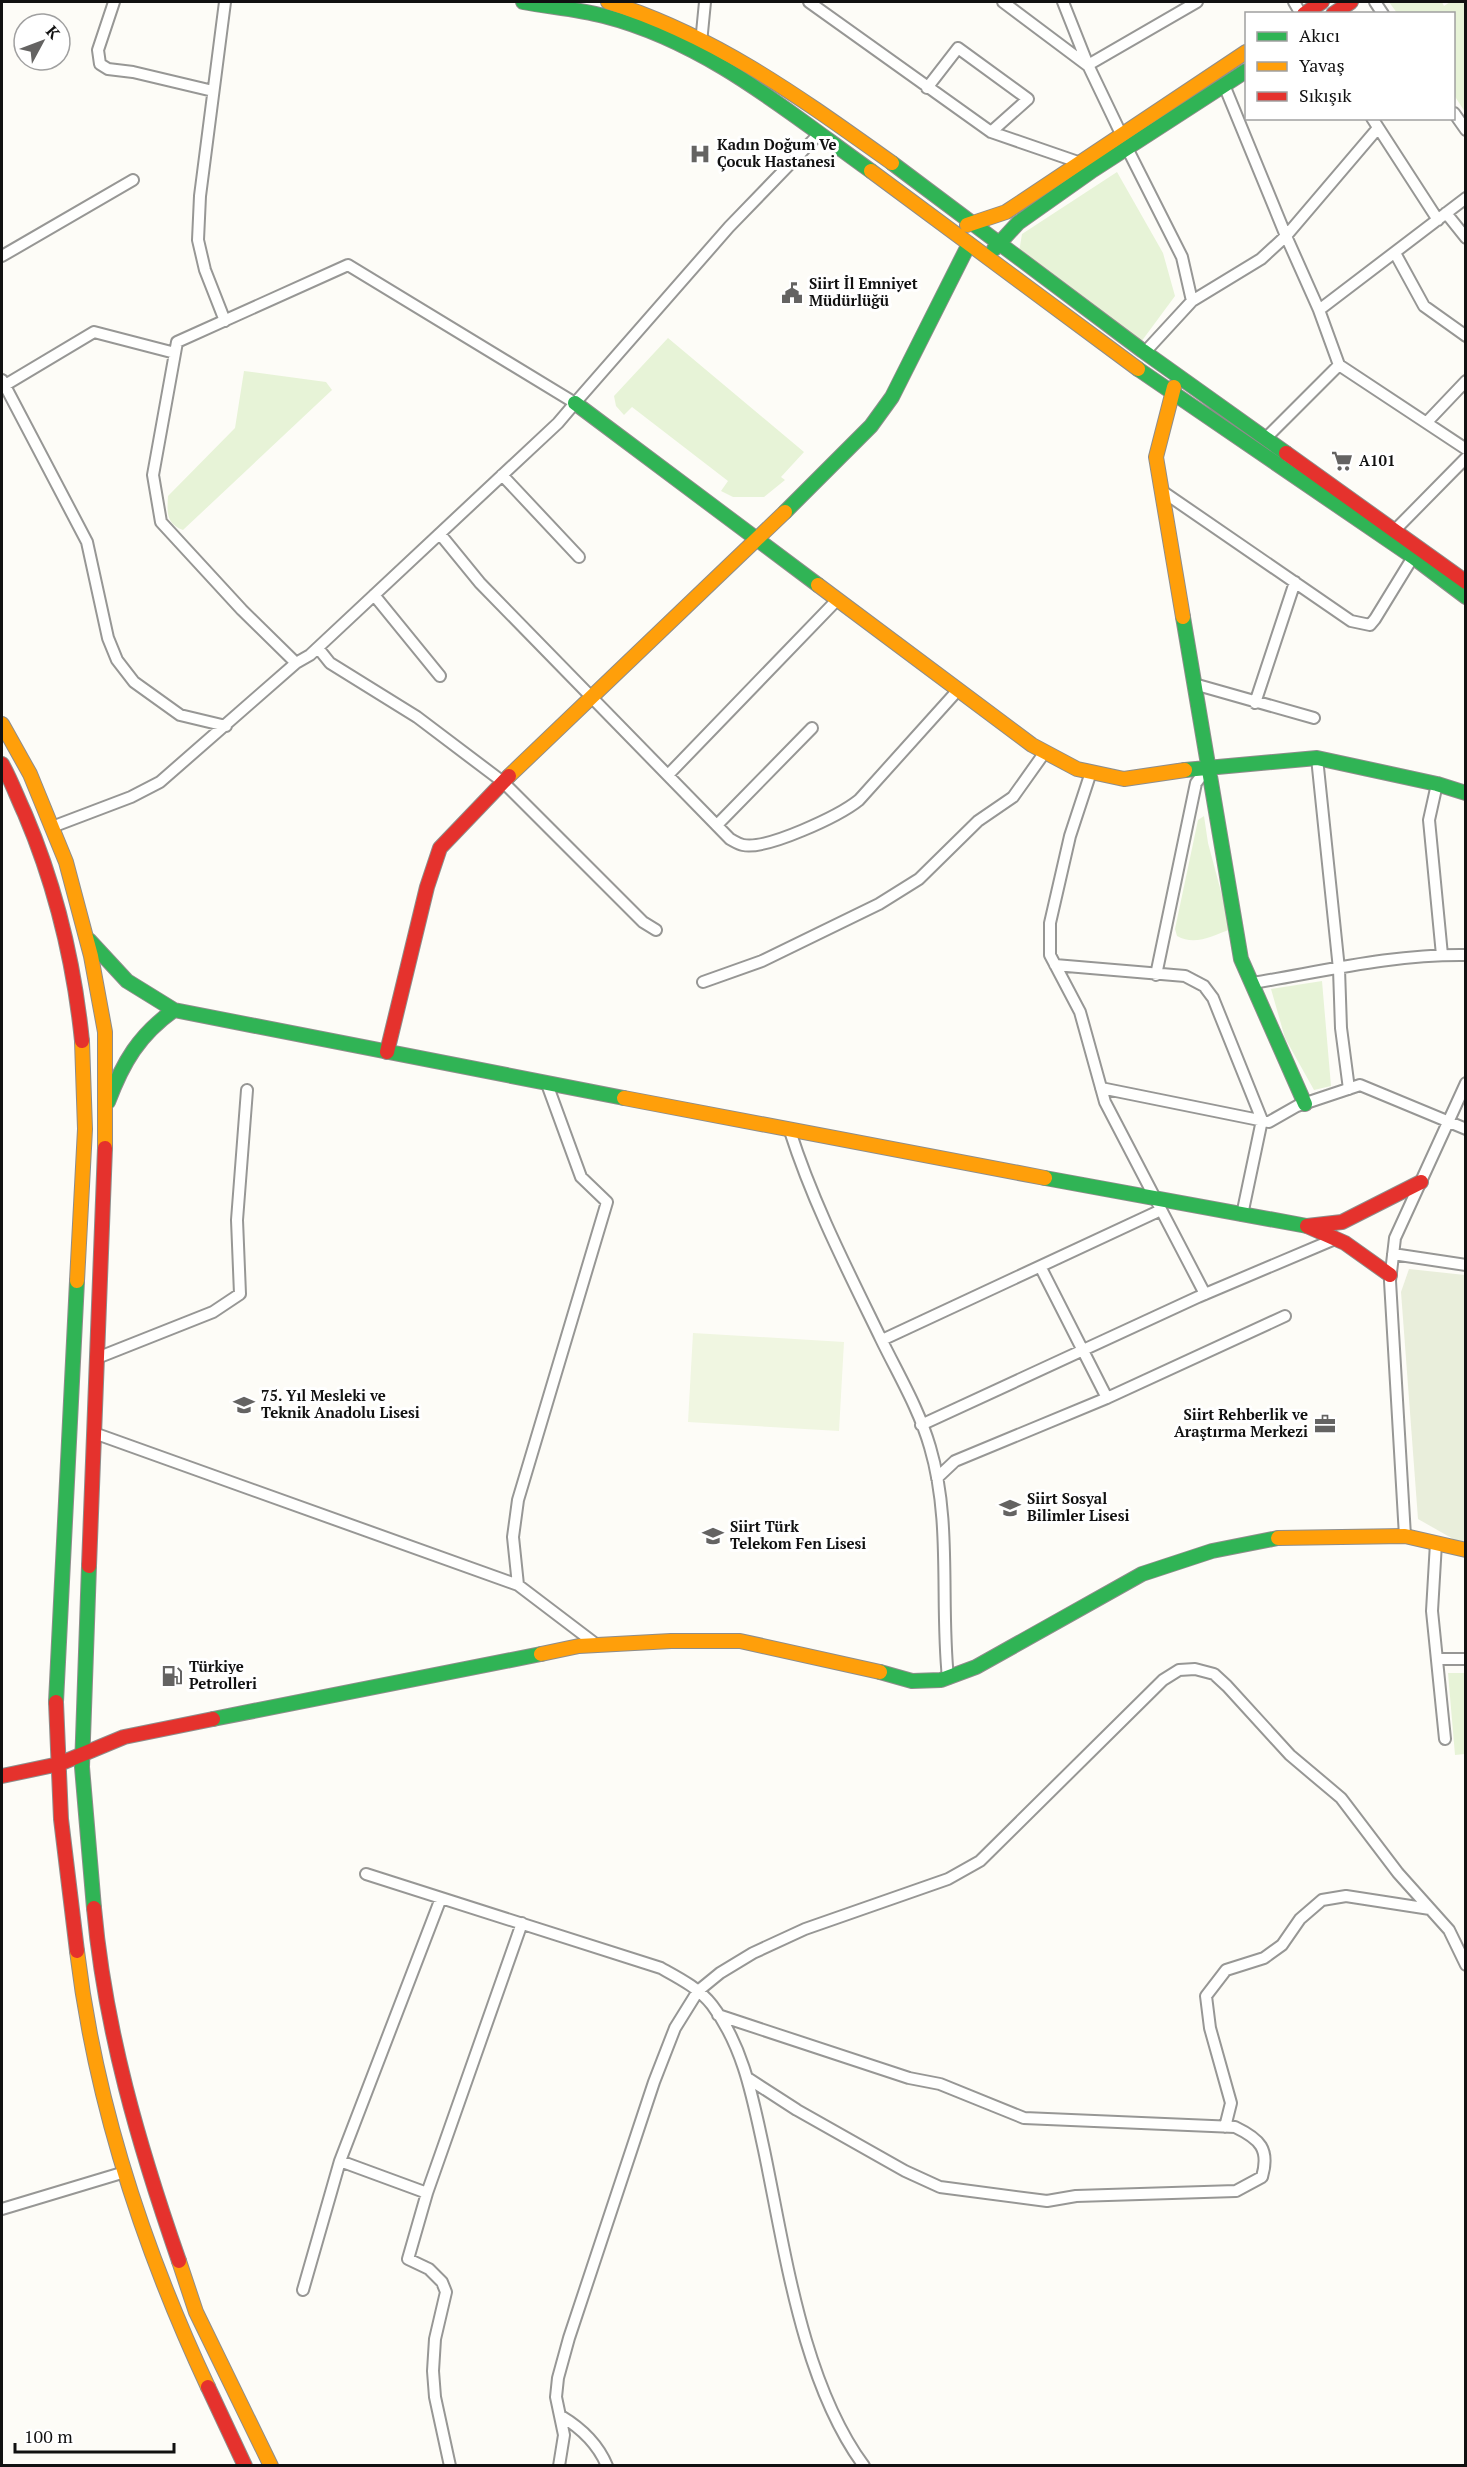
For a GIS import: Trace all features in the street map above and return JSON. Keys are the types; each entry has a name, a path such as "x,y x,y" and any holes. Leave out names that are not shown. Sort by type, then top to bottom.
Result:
{"main road":[{"path":"523,2 603,16 663,36 737,74 988,256 1171,394 1413,557 1466,597"},
{"path":"608,2 655,16 702,38 778,84 974,222 1145,352 1396,529 1466,582"},
{"path":"1306,12 1322,2"},
{"path":"1336,12 1351,2"},
{"path":"988,256 1018,223 1245,53"},
{"path":"951,229 1006,212 1081,163 1125,142 1245,72"},
{"path":"387,1052 427,887 440,848 503,782 592,695 758,540 872,426 892,397 969,244"},
{"path":"1178,376 1171,394 1156,457 1241,959 1305,1104"},
{"path":"575,403 663,466 836,601 958,690 1045,752 1077,769 1124,779 1208,767 1317,758 1437,783 1466,793"},
{"path":"2,724 30,774 66,862 86,938 105,1032 106,1107 83,1752 94,1912 120,2068 148,2172 196,2312 271,2466"},
{"path":"2,764 48,870 74,967 86,1063 84,1153 56,1710 61,1819 80,1979 114,2140 175,2316 245,2466"},
{"path":"86,938 113,970 145,997 174,1010 1157,1204 1307,1226 1335,1239 1390,1275"},
{"path":"106,1107 126,1054 152,1024 174,1010"},
{"path":"1307,1226 1342,1222 1421,1182"},
{"path":"2,1776 58,1764 124,1737 579,1646 740,1641 859,1666 912,1681 941,1680 976,1667 1142,1574 1212,1551 1281,1537 1405,1536 1466,1550"}],"street":[{"path":"114,2 99,50 100,64 108,69 133,72 213,91"},
{"path":"225,2 200,196 198,240 205,270 225,321"},
{"path":"700,55 705,2"},
{"path":"809,2 991,132 1081,163"},
{"path":"1003,2 1088,65"},
{"path":"1063,2 1088,65 1182,257 1192,301"},
{"path":"1088,65 1197,2"},
{"path":"927,88 958,48 1028,99 991,132"},
{"path":"1224,85 1286,237 1319,310 1339,365 1466,449"},
{"path":"1455,114 1466,130"},
{"path":"1145,352 1192,301 1261,259 1286,237 1375,123 1442,217 1466,238"},
{"path":"52,827 131,797 160,782 296,663 318,648 575,403 729,227 819,134"},
{"path":"2,256 133,180"},
{"path":"1319,310 1466,198"},
{"path":"1395,253 1424,306 1466,336"},
{"path":"296,663 235,602 161,522 153,475 177,342 348,265 575,403"},
{"path":"175,353 94,332 3,384 87,542 108,639 117,660 134,682 180,715 226,726"},
{"path":"1266,438 1339,365"},
{"path":"1426,422 1466,381"},
{"path":"1396,529 1466,458"},
{"path":"502,475 579,557"},
{"path":"1162,491 1351,621 1370,625 1413,557"},
{"path":"440,534 480,583 592,695 730,839 744,845 763,843 819,824 843,812 859,800 958,690"},
{"path":"1255,703 1295,582"},
{"path":"374,596 440,676"},
{"path":"668,775 836,601"},
{"path":"318,648 330,663 417,717 503,782 643,922 656,930"},
{"path":"1194,684 1314,718"},
{"path":"717,825 812,728"},
{"path":"703,982 762,961 879,904 919,879 978,821 1013,797 1045,752"},
{"path":"1317,758 1339,969 1341,1028 1350,1089"},
{"path":"1156,975 1196,783 1208,767"},
{"path":"1091,772 1070,836 1050,923 1050,955 1080,1012 1105,1102 1205,1294"},
{"path":"1437,783 1429,820 1442,955"},
{"path":"1253,983 1339,969 1358,962 1466,955"},
{"path":"1055,965 1185,976 1204,986 1212,998 1238,1057 1262,1120 1242,1215"},
{"path":"1405,1536 1390,1275 1395,1238 1466,1083"},
{"path":"518,1586 513,1537 518,1500 606,1202 581,1177 547,1084"},
{"path":"1101,1088 1269,1122 1297,1106 1360,1085 1466,1129"},
{"path":"97,1359 213,1312 240,1294 237,1221 247,1090"},
{"path":"790,1131 806,1180 930,1445 937,1478 943,1545 948,1678"},
{"path":"882,1340 1041,1268 1157,1204"},
{"path":"921,1425 1205,1294 1335,1239"},
{"path":"1393,1254 1466,1264"},
{"path":"1041,1268 1107,1398"},
{"path":"937,1478 955,1461 1107,1398 1285,1316"},
{"path":"94,1433 518,1586 597,1645"},
{"path":"1436,1543 1432,1611 1445,1739"},
{"path":"1437,1659 1466,1659"},
{"path":"559,2466 564,2435 556,2397 558,2378 569,2338 654,2082 675,2028 698,1991 720,1973 753,1953 805,1929 948,1879 980,1861 1163,1680 1179,1670 1195,1669 1214,1674 1290,1755 1341,1798 1398,1873 1449,1930 1466,1965"},
{"path":"366,1874 661,1968 698,1991 718,2015 749,2079 796,2308 829,2405 864,2466"},
{"path":"1225,2127 1232,2103 1210,2028 1206,1996 1226,1970 1264,1958 1282,1945 1300,1919 1322,1900 1346,1896 1430,1909"},
{"path":"303,2290 340,2161 441,1898"},
{"path":"450,2466 435,2397 433,2371 435,2339 446,2292 441,2282 429,2269 408,2259 428,2193 522,1923"},
{"path":"718,2015 909,2078 940,2084 1024,2118 1235,2127 1252,2135 1262,2146 1267,2161 1263,2177 1236,2191 1076,2196 1047,2200 940,2187 905,2171 797,2110 749,2079"},
{"path":"340,2161 428,2193"},
{"path":"2,2210 125,2172"},
{"path":"561,2416 575,2425 593,2442 607,2466"}],"green space":[{"path":"1389,2 1442,2 1444,6 1450,2 1465,2 1465,112 1455,97 1455,12 1396,12"},
{"path":"1117,172 1163,253 1175,296 1141,342 1019,252 1022,234"},
{"path":"668,338 804,452 781,477 785,480 764,497 733,497 721,491 728,481 632,407 624,415 616,406 614,396"},
{"path":"244,371 326,382 332,390 183,530 173,524 169,517 168,496 235,428"},
{"path":"1204,816 1208,843 1231,929 1204,939 1190,940 1177,936 1175,929 1198,820"},
{"path":"1322,981 1331,1086 1314,1090 1285,1038 1271,989"},
{"path":"1409,1269 1465,1275 1465,1542 1455,1540 1418,1519 1401,1292"},
{"path":"693,1333 844,1342 839,1431 688,1422"},
{"path":"1448,1673 1465,1673 1465,1754 1455,1755"}],"traffic: fast":[{"path":"523,2 604,16 677,43 711,61 776,102 871,171"},
{"path":"994,249 1018,223 1093,170 1245,72"},
{"path":"892,163 1143,351 1286,453"},
{"path":"785,512 871,426 892,397 969,244"},
{"path":"1138,369 1413,557 1466,597"},
{"path":"575,403 818,585"},
{"path":"1183,617 1241,959 1305,1104"},
{"path":"1185,770 1317,758 1437,784 1466,793"},
{"path":"89,940 127,981 174,1010 151,1029 134,1050 108,1102"},
{"path":"174,1010 624,1098"},
{"path":"1045,1178 1307,1226"},
{"path":"56,1702 77,1281"},
{"path":"880,1672 912,1681 941,1680 976,1667 1142,1574 1212,1551 1278,1538"},
{"path":"89,1566 82,1767 94,1908"},
{"path":"213,1719 541,1654"}],"traffic: slow":[{"path":"608,2 685,32 721,51 825,115 892,163"},
{"path":"967,225 1006,212 1245,53"},
{"path":"871,171 1138,369"},
{"path":"1174,387 1156,457 1183,617"},
{"path":"509,776 785,512"},
{"path":"818,585 1032,745 1077,769 1124,779 1185,770"},
{"path":"2,724 30,774 66,862 91,956 105,1032 105,1148"},
{"path":"77,1281 85,1129 82,1041"},
{"path":"624,1098 1045,1178"},
{"path":"1278,1538 1405,1536 1466,1550"},
{"path":"541,1654 579,1646 671,1641 740,1641 880,1672"},
{"path":"77,1951 96,2063 125,2174 163,2282 208,2387"},
{"path":"179,2261 196,2312 271,2466"}],"traffic: jam":[{"path":"1307,12 1322,2"},
{"path":"1336,12 1351,2"},
{"path":"1286,453 1466,582"},
{"path":"2,764 36,841 55,897 69,954 82,1041"},
{"path":"387,1052 427,887 440,848 509,776"},
{"path":"89,1566 105,1148"},
{"path":"1390,1275 1345,1243 1307,1226 1342,1222 1421,1182"},
{"path":"56,1702 61,1819 77,1951"},
{"path":"2,1776 59,1764 124,1737 213,1719"},
{"path":"94,1908 99,1953 115,2043 137,2131 179,2261"},
{"path":"208,2387 245,2466"}],"place":[{"name":"Kadın Doğum Ve Çocuk Hastanesi","path":"700,154"},
{"name":"Siirt İl Emniyet Müdürlüğü","path":"792,293"},
{"name":"A101","path":"1342,461"},
{"name":"75. Yıl Mesleki ve Teknik Anadolu Lisesi","path":"244,1405"},
{"name":"Siirt Rehberlik ve Araştırma Merkezi","path":"1325,1424"},
{"name":"Siirt Sosyal Bilimler Lisesi","path":"1010,1508"},
{"name":"Siirt Türk Telekom Fen Lisesi","path":"713,1536"},
{"name":"Türkiye Petrolleri","path":"172,1676"}]}
